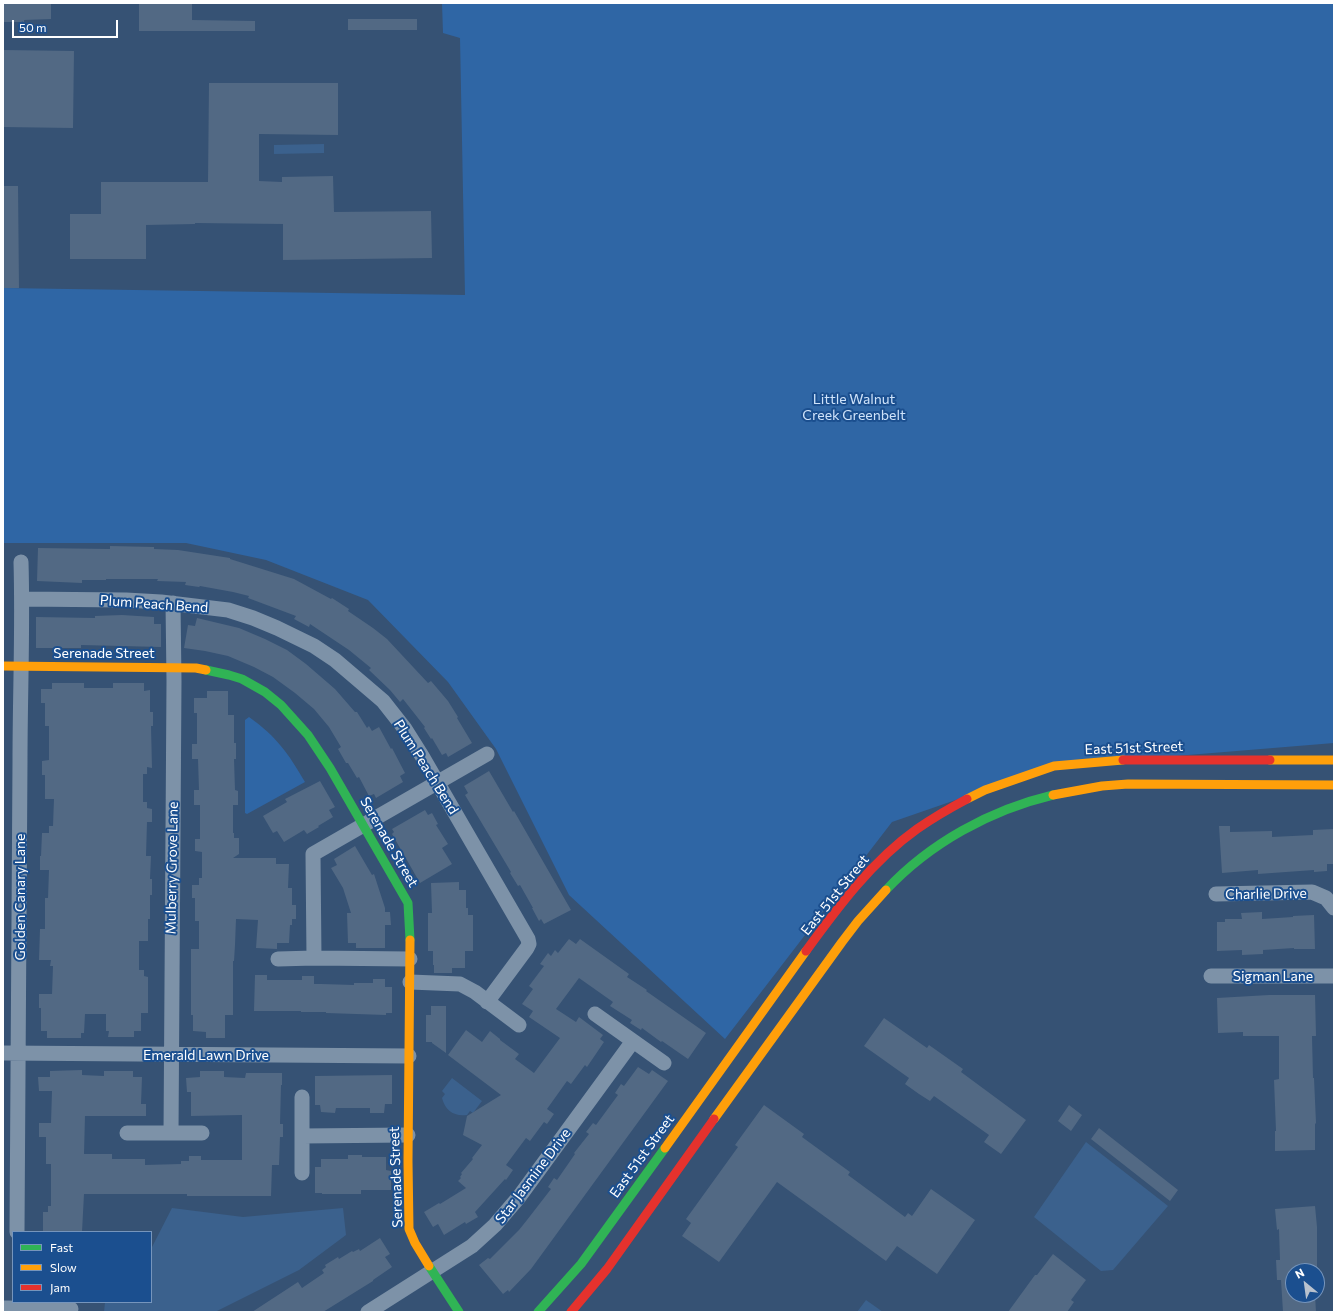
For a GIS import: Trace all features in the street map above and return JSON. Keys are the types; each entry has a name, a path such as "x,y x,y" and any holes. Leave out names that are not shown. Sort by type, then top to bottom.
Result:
{"street":[{"name":"Golden Canary Lane","path":"17,1231 20,666 22,599 21,562"},
{"name":"Plum Peach Bend","path":"22,599 126,600 173,603 228,610 277,628 308,643 335,660 382,701 405,728 528,941 527,948 487,1002"},
{"name":"Mulberry Grove Lane","path":"171,1133 174,667 173,603"},
{"name":"Serenade Street","path":"3,666 174,667 196,668 220,672 248,682 266,694 285,708 307,732 329,766 408,903 410,959 408,1056 410,1229 432,1272 459,1312"},
{"path":"314,958 313,854 487,754"},
{"name":"East 51st Street","path":"571,1312 607,1269 763,1032 836,910 862,879 891,850 918,829 949,809 985,790 1054,766 1127,760 1334,760"},
{"name":"East 51st Street","path":"538,1312 581,1264 763,1032 882,894 907,870 932,850 963,830 996,813 1059,793 1105,785 1334,785"},
{"name":"Charlie Drive","path":"1216,894 1312,892 1326,898 1334,908"},
{"path":"278,958 410,959"},
{"name":"Sigman Lane","path":"1211,976 1334,976"},
{"path":"410,982 460,984 468,988 519,1025"},
{"path":"595,1014 664,1063"},
{"name":"Star Jasmine Drive","path":"368,1312 478,1241 495,1225 508,1211 633,1041"},
{"name":"Emerald Lawn Drive","path":"3,1053 408,1056"},
{"path":"302,1097 302,1173"},
{"path":"127,1133 202,1133"},
{"path":"302,1136 408,1134"},
{"path":"12,1306 71,1309"}],"green space":[{"name":"Little Walnut Creek Greenbelt","path":"442,3 1334,3 1334,743 1054,766 892,822 725,1039 569,895 496,749 448,682 368,600 266,560 186,543 3,543 3,288 465,295 460,38 443,33"},
{"path":"249,717 275,739 293,762 305,782 247,814 245,813 245,720"}],"shaded area":[{"path":"324,144 324,153 274,154 274,145"},
{"path":"452,1078 482,1101 473,1113 470,1111 467,1115 454,1114 445,1106 442,1098 445,1094 442,1091"},
{"path":"1086,1142 1168,1206 1113,1270 1101,1271 1034,1217"},
{"path":"172,1208 243,1217 343,1208 346,1235 299,1270 215,1312 104,1312 105,1303 152,1303 152,1247"},
{"path":"866,1300 883,1312 857,1312"}],"building":[{"path":"3,3 51,3 51,19 24,20 24,22 3,22"},
{"path":"139,3 192,3 192,20 255,21 255,31 139,31"},
{"path":"348,19 417,19 417,30 348,30"},
{"path":"3,50 74,51 73,128 3,127"},
{"path":"209,83 338,83 338,135 259,134 259,181 282,182 282,177 333,176 334,212 431,211 432,258 283,260 283,224 195,223 146,225 146,259 70,259 70,214 101,214 101,182 208,182"},
{"path":"3,186 18,186 19,288 3,288"},
{"path":"110,546 154,547 154,549 178,550 230,558 294,579 331,599 332,598 349,609 348,611 387,639 428,683 431,681 448,701 472,743 448,757 446,753 442,755 424,728 425,727 403,699 400,702 369,670 371,668 349,650 310,624 309,627 294,619 296,616 248,598 249,596 200,586 185,585 186,582 157,581 158,579 82,580 82,583 37,581 38,548 110,549"},
{"path":"122,615 154,617 154,624 161,624 161,647 81,645 81,648 36,648 36,617 95,618 95,616"},
{"path":"197,618 239,628 287,650 306,664 335,689 355,712 357,712 367,728 369,726 372,731 379,727 405,773 400,776 403,782 376,798 374,794 369,796 359,777 357,778 348,763 346,763 338,749 341,747 329,727 314,709 295,693 273,677 228,656 184,648 188,625 195,626"},
{"path":"52,683 84,683 84,688 113,688 113,683 144,683 144,691 150,690 150,712 153,712 153,726 151,726 152,768 147,767 147,774 143,774 143,802 147,802 147,808 152,809 152,822 147,822 146,856 151,856 150,879 152,879 152,895 150,895 148,941 139,941 139,970 144,970 144,976 148,977 148,1013 141,1013 141,1031 134,1031 134,1037 108,1037 109,1031 106,1031 106,1014 85,1014 84,1033 81,1033 81,1038 47,1038 47,1031 41,1031 41,1008 39,1008 39,994 52,994 53,966 50,966 51,960 39,960 40,929 45,929 45,898 48,898 49,870 40,870 40,856 42,833 49,833 49,826 53,826 54,799 45,799 45,775 42,775 42,761 49,760 49,726 45,726 45,703 41,703 41,689 52,689"},
{"path":"207,691 228,691 228,715 234,715 234,743 236,743 236,759 234,759 235,790 238,791 238,805 233,805 233,833 234,838 239,838 239,854 233,858 276,858 276,864 289,864 288,888 292,888 292,905 296,905 296,919 292,919 292,925 290,925 289,943 277,943 277,949 256,948 258,920 236,919 233,961 233,1015 225,1015 225,1038 206,1038 206,1032 193,1031 193,1015 191,1015 191,949 199,949 199,921 195,921 195,898 192,898 192,885 199,885 199,878 202,878 202,852 195,851 195,839 200,839 200,805 194,805 194,790 199,790 198,759 192,759 192,744 197,744 197,713 194,713 194,698 207,698"},
{"path":"489,771 513,812 514,811 571,910 544,924 541,919 539,921 520,885 518,886 510,873 511,872 465,795 468,793 464,786"},
{"path":"320,781 335,807 329,810 333,817 307,834 304,830 284,842 277,831 273,833 263,816 287,802 285,799"},
{"path":"425,810 428,815 432,813 438,824 436,825 448,844 442,848 452,864 420,883 392,834 394,832 392,829"},
{"path":"1219,826 1230,826 1230,832 1272,831 1272,837 1313,835 1313,830 1334,829 1334,864 1327,864 1327,871 1314,872 1314,870 1258,874 1258,870 1222,873"},
{"path":"355,846 372,875 374,874 385,912 390,912 391,925 385,925 385,948 356,948 356,943 348,943 347,913 351,913 343,888 331,868 337,865 334,859"},
{"path":"459,882 459,890 466,890 466,908 468,908 468,915 473,915 473,951 465,951 465,968 452,968 452,973 434,973 433,951 428,951 428,913 432,913 431,883"},
{"path":"1262,912 1262,919 1314,915 1315,949 1294,948 1263,950 1263,954 1242,955 1242,950 1217,951 1217,922 1225,922 1225,919 1242,919 1241,913"},
{"path":"569,939 576,944 580,939 629,974 627,977 706,1033 688,1059 642,1028 641,1030 630,1023 632,1020 610,1006 613,1002 579,978 556,1009 576,1022 579,1017 603,1035 600,1039 604,1042 587,1067 585,1065 571,1084 567,1081 547,1109 554,1114 547,1124 544,1122 530,1141 526,1138 506,1165 513,1170 506,1180 505,1179 475,1212 478,1217 466,1224 465,1222 444,1235 438,1224 433,1227 424,1212 466,1188 458,1181 461,1178 461,1173 482,1145 463,1135 467,1116 501,1095 448,1055 466,1030 482,1042 490,1031 519,1054 515,1059 534,1073 560,1038 529,1017 533,1011 522,1004 533,989 529,986 544,966 540,964 548,953 551,956 555,950 558,953"},
{"path":"255,975 267,975 267,980 302,980 302,976 314,976 314,984 354,985 354,983 373,983 373,979 385,979 385,987 392,987 392,1013 386,1013 386,1015 301,1011 254,1011"},
{"path":"1269,995 1315,995 1316,1036 1312,1036 1316,1123 1315,1150 1275,1151 1276,1131 1274,1080 1279,1079 1279,1036 1243,1036 1243,1032 1218,1033 1217,998"},
{"path":"431,1006 446,1006 446,1053 432,1042 426,1042 426,1015 431,1015"},
{"path":"884,1018 927,1048 929,1045 963,1069 961,1072 1026,1120 1001,1154 984,1142 989,1135 934,1096 930,1101 919,1094 905,1084 909,1078 864,1046"},
{"path":"638,1067 649,1074 652,1070 668,1081 531,1269 509,1292 508,1290 503,1294 479,1265 488,1258 490,1259 519,1230 551,1189 548,1187 554,1178 557,1180 575,1154 574,1153 589,1134 586,1132 593,1123 596,1125 618,1095 615,1093 621,1084 624,1086"},
{"path":"82,1070 82,1075 104,1076 104,1071 133,1071 133,1077 142,1077 141,1104 146,1104 146,1116 85,1116 84,1154 112,1154 112,1159 145,1159 145,1165 181,1164 181,1161 189,1161 189,1156 201,1156 201,1160 242,1160 242,1115 191,1116 191,1092 187,1092 186,1078 200,1077 200,1071 224,1071 224,1077 245,1078 246,1073 282,1073 280,1124 283,1124 283,1137 280,1137 279,1165 272,1165 271,1196 84,1194 82,1231 43,1231 43,1212 48,1212 48,1206 51,1206 51,1164 46,1164 46,1137 39,1137 39,1123 51,1123 52,1091 39,1091 38,1077 50,1077 50,1071"},
{"path":"392,1075 392,1104 385,1104 384,1113 370,1113 370,1108 336,1108 335,1113 321,1112 320,1105 315,1105 315,1076"},
{"path":"764,1105 804,1134 802,1137 850,1172 848,1175 905,1217 908,1213 912,1216 931,1189 975,1220 937,1274 897,1246 886,1261 777,1182 719,1262 682,1236 691,1223 686,1219 738,1147 735,1145"},
{"path":"1069,1105 1082,1115 1071,1131 1058,1121"},
{"path":"1099,1128 1178,1190 1170,1201 1091,1139"},
{"path":"348,1155 362,1155 362,1157 386,1157 386,1170 391,1171 391,1190 361,1190 361,1194 315,1193 315,1167 321,1167 321,1159 348,1159"},
{"path":"1315,1206 1317,1227 1317,1263 1285,1263 1285,1303 1315,1303 1316,1312 1283,1312 1281,1280 1277,1280 1276,1260 1280,1260 1279,1229 1277,1230 1275,1209"},
{"path":"380,1238 390,1254 385,1257 392,1267 373,1281 323,1312 252,1312 298,1282 302,1288 324,1273 322,1270 326,1267 325,1265 338,1257 339,1259 352,1251 353,1252 359,1249 360,1251"},
{"path":"1053,1254 1086,1280 1071,1300 1074,1302 1067,1312 1008,1312 1035,1275 1037,1275"}],"traffic: fast":[{"path":"206,670 242,679 265,692 281,705 308,735 330,768 408,903 410,940"},
{"path":"886,890 922,857 962,830 984,819 1030,801 1053,795"},
{"path":"538,1312 581,1264 665,1148"},
{"path":"429,1266 459,1312"}],"traffic: slow":[{"path":"3,666 196,668 206,670"},
{"path":"967,799 985,790 1054,766 1123,760"},
{"path":"1270,760 1334,760"},
{"path":"1053,795 1102,786 1128,784 1334,785"},
{"path":"714,1119 842,942 858,921 886,890"},
{"path":"410,940 408,1161 409,1229 415,1243 429,1266"},
{"path":"665,1148 806,951"}],"traffic: jam":[{"path":"1123,760 1270,760"},
{"path":"806,951 843,902 885,855 917,829 967,799"},
{"path":"571,1312 607,1269 714,1119"}]}
